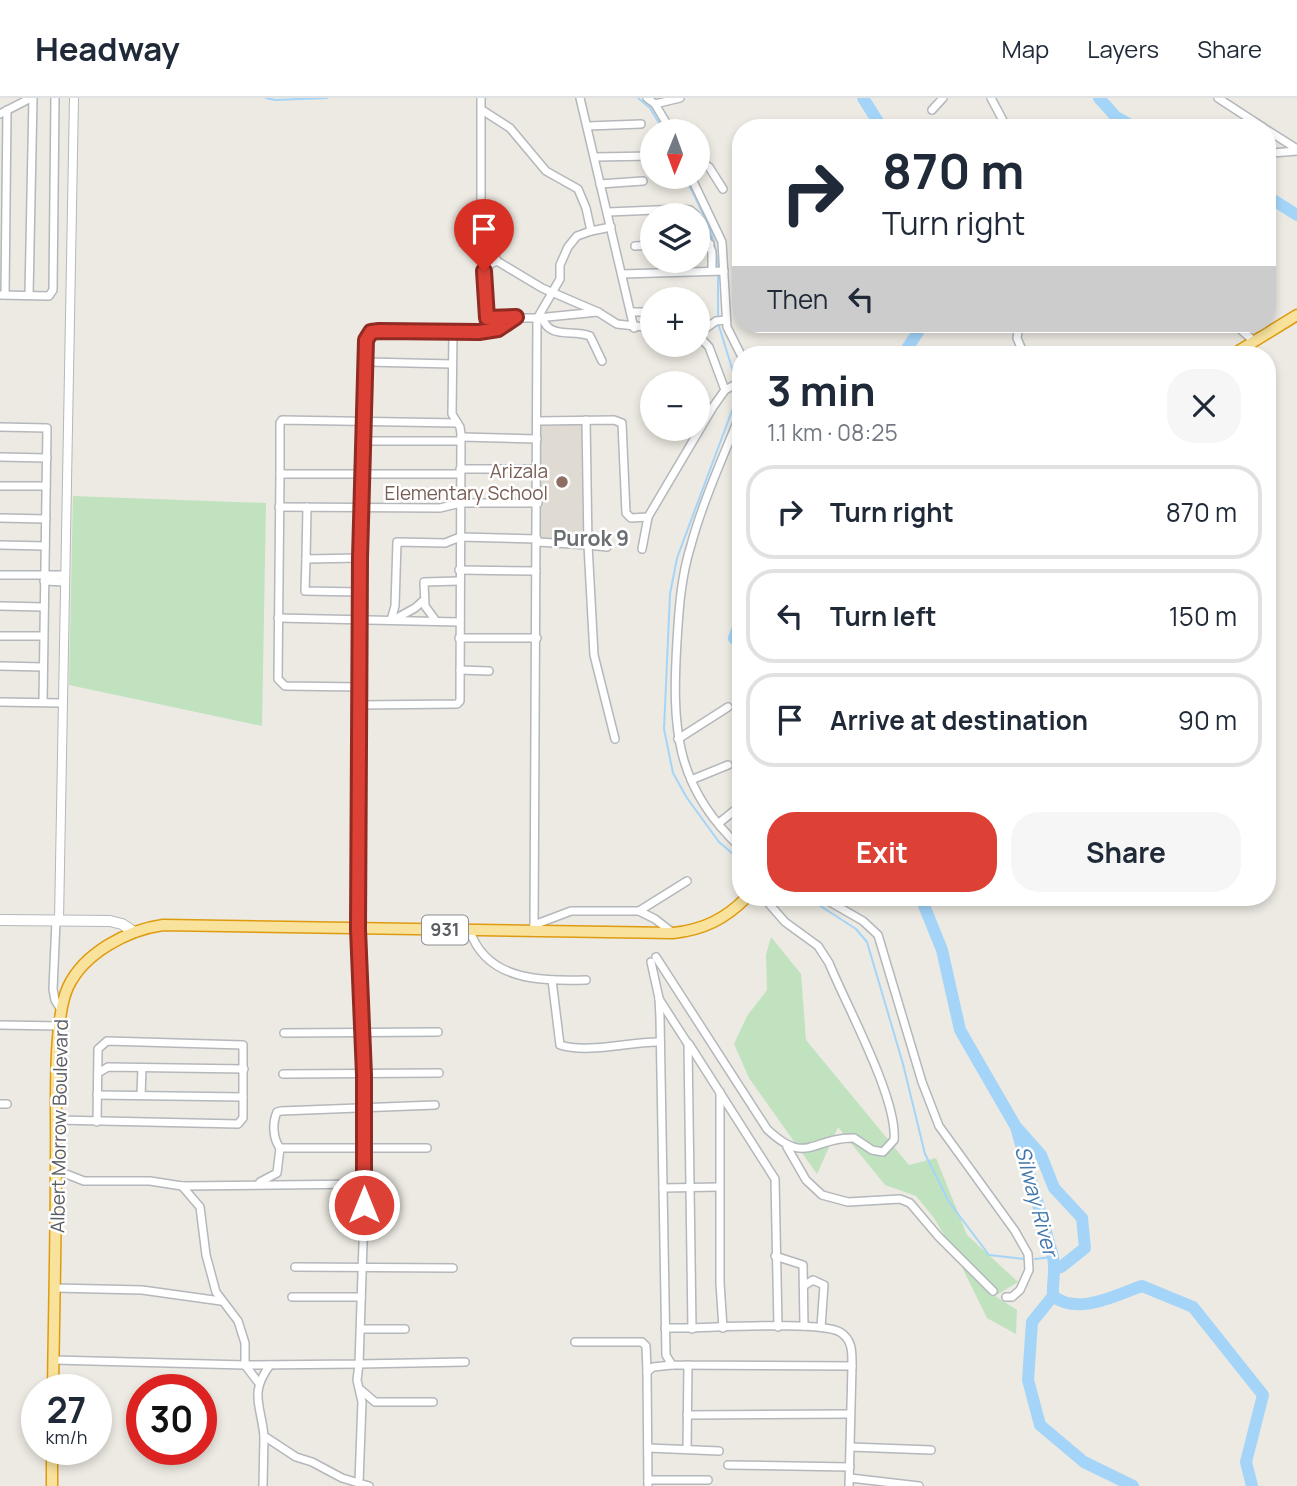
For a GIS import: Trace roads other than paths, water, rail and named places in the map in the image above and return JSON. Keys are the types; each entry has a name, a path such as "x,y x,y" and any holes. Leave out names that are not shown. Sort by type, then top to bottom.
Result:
{"highway":[{"path":"1276,328 1297,315"},
{"path":"1246,346 1267,333"},
{"name":"Albert Morrow Boulevard","path":"54,1374 61,1010 68,988 79,969 102,950 134,932 163,925 470,931 534,928 673,933 709,925 737,906"},
{"path":"52,1465 52,1486"}],"main road":[{"path":"0,920 110,921 122,924 134,932"}],"street":[{"path":"29,296 32,98 3,112 2,295 29,296 49,296 53,290 55,98"},
{"path":"61,1010 53,989 58,920 74,98"},
{"path":"481,98 481,217 497,261 542,288 598,312 617,324 640,328"},
{"path":"580,98 634,328"},
{"path":"647,98 655,104 664,119"},
{"path":"655,104 680,98"},
{"path":"932,110 943,98"},
{"path":"991,98 1002,119"},
{"path":"1218,98 1251,119"},
{"path":"482,110 510,128 546,171 578,189 591,231"},
{"path":"588,126 640,124"},
{"path":"1276,136 1297,150"},
{"path":"1276,153 1297,150"},
{"path":"595,157 640,156"},
{"path":"710,168 723,189"},
{"path":"600,184 640,181"},
{"path":"697,189 722,242 718,270 721,320 736,346"},
{"path":"608,212 640,211"},
{"path":"611,227 577,236 568,247 560,262 560,279 539,317 537,638 533,753 534,928 571,911 639,911 673,933"},
{"path":"710,244 718,270"},
{"path":"635,246 640,246"},
{"path":"497,261 488,264 484,271 487,318 598,312"},
{"path":"622,274 718,270"},
{"path":"542,288 549,302"},
{"path":"549,302 564,297"},
{"path":"631,312 640,312"},
{"path":"359,1482 361,1390 358,1380 365,1184 358,929 360,558 366,340 374,331 453,332 498,329 516,317"},
{"path":"539,317 552,332 590,336 601,361"},
{"path":"710,327 721,320"},
{"path":"360,705 457,704 461,697 461,429 452,415 453,332"},
{"path":"1245,333 1254,341"},
{"path":"710,350 725,390"},
{"path":"367,362 452,364"},
{"path":"642,549 648,517 725,390 732,386"},
{"path":"538,421 614,420 622,423 626,513 631,518 648,517"},
{"path":"360,687 281,685 278,679 281,421 457,423"},
{"path":"586,421 588,545 594,655 615,740"},
{"path":"0,427 47,428 43,702"},
{"path":"732,436 691,543 684,570 676,670 675,725 691,780 732,838"},
{"path":"365,442 537,439"},
{"path":"0,457 47,458"},
{"path":"280,474 362,475 538,470"},
{"path":"0,485 46,486"},
{"path":"279,507 444,508 461,503 538,503"},
{"path":"307,507 305,591 360,592"},
{"path":"0,517 46,519"},
{"path":"391,620 396,606 397,542 445,543 460,537 607,547"},
{"path":"0,545 45,546"},
{"path":"306,559 360,558"},
{"path":"459,570 536,571"},
{"path":"0,575 65,579"},
{"path":"436,621 424,600 424,582 459,581"},
{"path":"391,620 404,616 424,600"},
{"path":"0,606 44,607"},
{"path":"278,618 459,622"},
{"path":"0,636 43,636"},
{"path":"459,638 537,638"},
{"path":"0,666 43,667"},
{"path":"460,670 489,671"},
{"path":"0,702 61,703"},
{"path":"678,739 728,706"},
{"path":"691,780 728,765"},
{"path":"719,823 732,812"},
{"path":"639,911 687,881"},
{"path":"771,906 785,922 794,926 824,953 882,1084 895,1132 890,1145 877,1152 854,1138 814,1146 788,1147"},
{"path":"836,906 863,921 878,935 922,1082 939,1126 1015,1231 1028,1254 1029,1270 1020,1290 1012,1297 1006,1297"},
{"path":"470,931 480,952 499,969 552,981 586,980"},
{"path":"662,1365 666,1355 660,1042 659,998 653,960 767,1129 788,1147 806,1180 822,1195 848,1202 900,1199 910,1203 938,1236 993,1291"},
{"path":"552,981 560,1045 625,1046 637,1041 660,1042"},
{"path":"659,998 775,1179 778,1327"},
{"path":"0,1026 60,1026"},
{"path":"284,1033 438,1032"},
{"path":"57,1120 97,1122 238,1125 243,1118 244,1047 241,1043 115,1039 102,1043 98,1049 97,1122"},
{"path":"688,1044 692,1329"},
{"path":"688,1059 694,1052"},
{"path":"98,1073 108,1067 244,1069"},
{"path":"141,1095 142,1068"},
{"path":"283,1074 439,1073"},
{"path":"720,1091 719,1187 723,1328"},
{"path":"97,1095 243,1097"},
{"path":"255,1185 277,1173 280,1148 274,1130 277,1112 286,1109 435,1105"},
{"path":"280,1148 427,1148"},
{"path":"56,1170 84,1181 150,1181 182,1186 365,1184"},
{"path":"182,1186 202,1213 206,1255 221,1301 238,1321 247,1349 245,1365 258,1382 264,1436 263,1486"},
{"path":"663,1188 719,1187"},
{"path":"775,1256 803,1265 804,1326"},
{"path":"295,1267 453,1268"},
{"path":"805,1285 813,1280 824,1285 821,1327"},
{"path":"55,1288 142,1290 221,1301"},
{"path":"292,1297 361,1297"},
{"path":"665,1328 804,1326 837,1331 847,1338 852,1348 849,1482 919,1486"},
{"path":"361,1329 405,1329"},
{"path":"575,1342 642,1342 646,1346 648,1483 708,1480"},
{"path":"666,1355 672,1366"},
{"path":"54,1360 245,1365 465,1362"},
{"path":"258,1382 270,1365"},
{"path":"647,1372 662,1365 852,1366"},
{"path":"687,1449 688,1365"},
{"path":"361,1390 375,1402 433,1402"},
{"path":"687,1415 850,1414"},
{"path":"264,1436 296,1457 312,1461 342,1478 369,1486"},
{"path":"851,1447 930,1450"},
{"path":"648,1448 719,1451"},
{"path":"728,1465 850,1467"}],"waterway":[{"path":"266,98 327,98"},
{"path":"638,98 650,108 657,119"},
{"name":"Silway River","path":"863,98 876,119"},
{"path":"1099,98 1120,119"},
{"path":"691,189 711,233 718,268"},
{"path":"1276,202 1297,215"},
{"path":"718,274 718,317"},
{"path":"718,323 732,368"},
{"name":"Silway River","path":"909,346 917,333"},
{"path":"732,411 677,558 670,594 664,729 673,773 687,798 719,842 732,853"},
{"path":"820,906 856,929 867,942 903,1064 925,1154 949,1202 989,1255 1024,1259"},
{"name":"Silway River","path":"924,906 942,950 960,1030 1016,1127 1053,1257 1053,1296 1063,1302 1085,1304 1142,1286 1193,1307 1263,1395 1246,1462 1252,1486"},
{"path":"1018,1129 1041,1155 1054,1188 1082,1218 1085,1248 1061,1267 1055,1268"},
{"path":"1035,1259 1053,1257"},
{"path":"1053,1296 1032,1322 1028,1380 1040,1425 1084,1462 1133,1486"}],"place":[{"name":"Arizala Elementary School","path":"562,482"}],"district":[{"name":"Purok 9","path":"591,539"}]}
